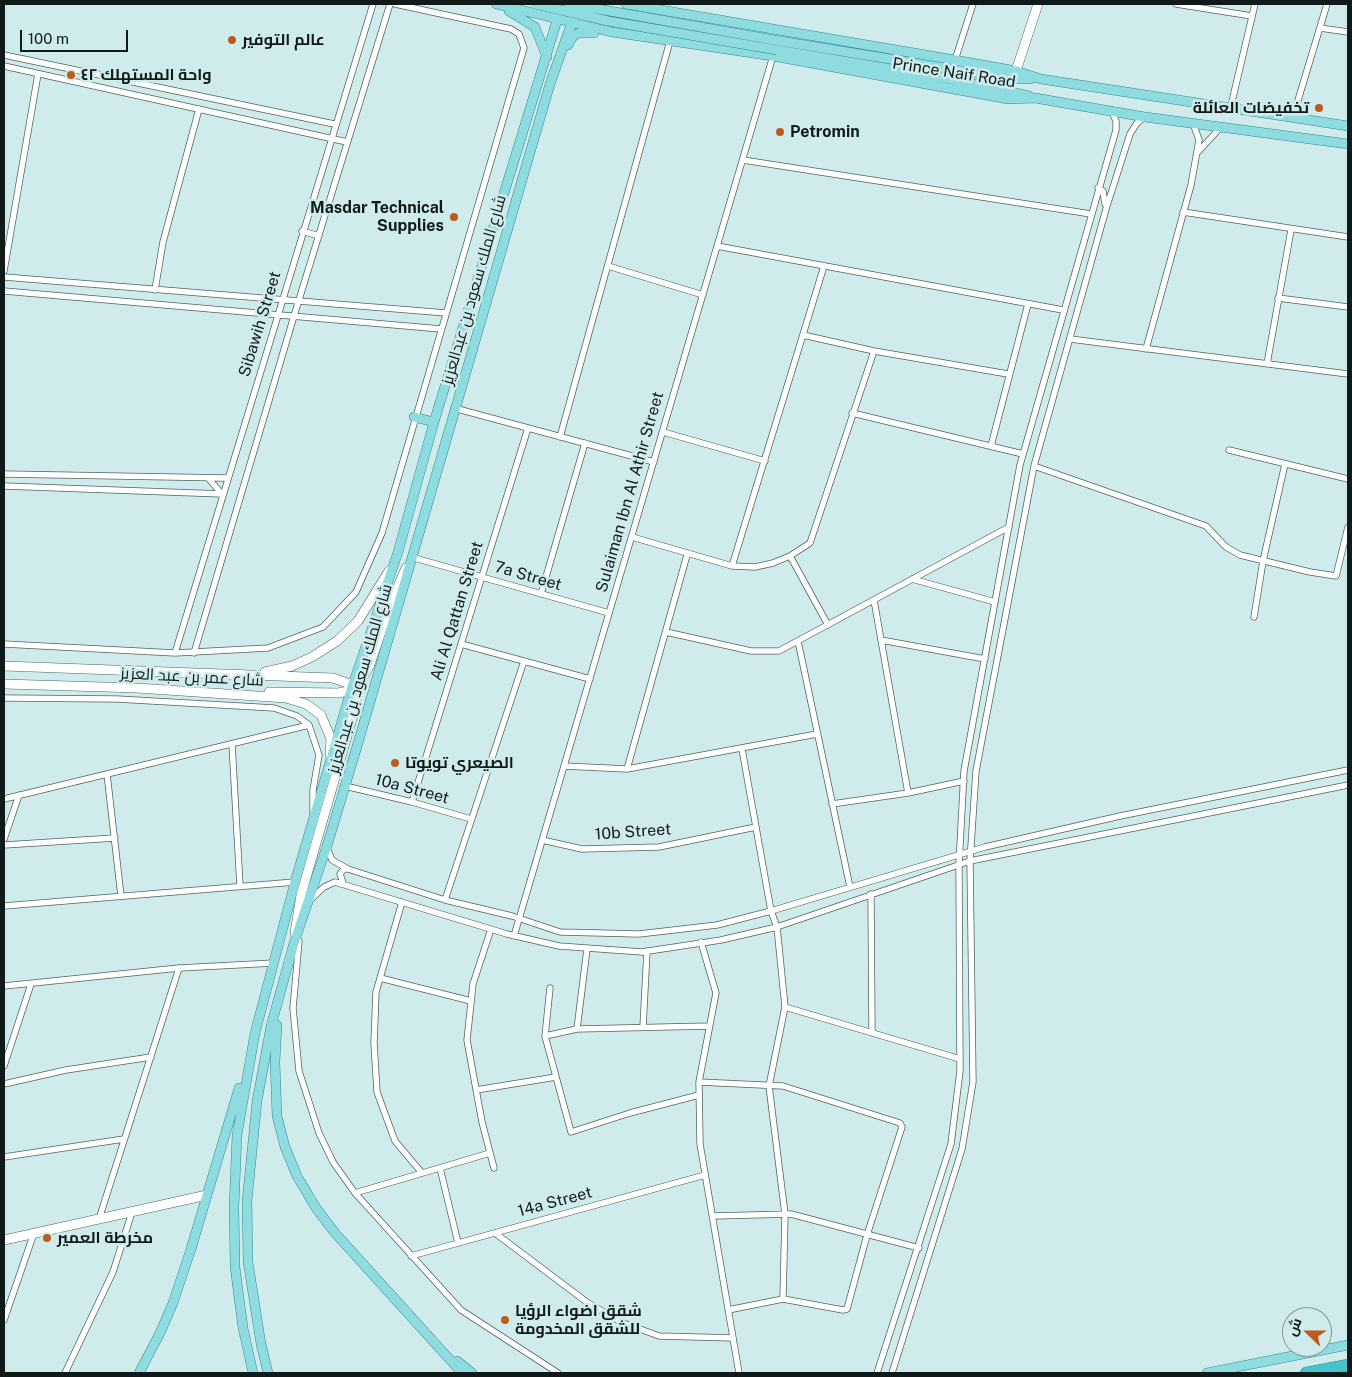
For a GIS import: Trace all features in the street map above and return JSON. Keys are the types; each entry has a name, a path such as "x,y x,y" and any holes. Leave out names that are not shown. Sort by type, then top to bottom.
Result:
{"highway":[{"path":"1306,1373 1348,1364"}],"main road":[{"path":"495,4 572,24 612,32 670,41 777,49"},
{"path":"495,4 527,20 535,27 547,57"},
{"path":"535,4 608,21 777,49 1012,79 1041,79"},
{"name":"شارع الملك سعود بن عبدالعزيز","path":"253,1373 243,1328 235,1267 234,1208 237,1135 256,1032 295,882 352,687 398,552 434,422 562,4"},
{"path":"570,4 777,49"},
{"name":"شارع الملك سعود بن عبدالعزيز","path":"268,1373 261,1344 248,1262 247,1201 257,1102 271,1026 294,943 309,902 345,786 550,84 578,4"},
{"name":"Prince Naif Road","path":"626,4 643,5 955,60 1041,79 1230,110 1293,117 1348,126"},
{"path":"1016,72 1038,4"},
{"path":"550,84 573,36 579,33 612,32"},
{"name":"Prince Naif Road","path":"777,49 951,79 1009,90 1035,98 1145,117 1348,144"},
{"path":"414,417 434,422"},
{"path":"240,674 273,671 292,666 312,657 337,641 358,621 367,609 398,552"},
{"path":"239,693 287,691 338,693 352,687 363,678 369,667 391,602 411,557"},
{"path":"4,666 333,678 346,681 352,687 358,699 301,895 294,943"},
{"name":"شارع عمر بن عبد العزيز","path":"4,684 239,693 286,698 314,709 321,716 329,730 331,739 329,765"},
{"path":"286,974 276,1032 275,1062 278,1116 285,1147 297,1176 316,1208 335,1233 462,1373"},
{"path":"138,1373 160,1334 173,1303 208,1195 256,1032"},
{"path":"4,1240 208,1195"},
{"path":"396,1300 457,1361 472,1373"},
{"path":"1208,1373 1348,1345"}],"street":[{"name":"Sibawih Street","path":"175,653 276,314 282,300 334,124 373,4"},
{"name":"Sibawih Street","path":"194,653 298,302 390,4"},
{"path":"4,644 175,653 268,648 323,627 356,592 382,533 414,417 524,48 520,34 511,29 395,4"},
{"path":"955,60 973,4"},
{"path":"1176,4 1252,16"},
{"path":"1230,110 1255,4"},
{"path":"1293,117 1327,4"},
{"path":"1320,28 1348,32"},
{"path":"560,437 670,41"},
{"name":"Sulaiman Ibn Al Athir Street","path":"514,936 717,246 777,49"},
{"path":"4,55 334,124"},
{"path":"4,66 347,142"},
{"path":"4,271 38,74"},
{"path":"154,290 163,242 199,109"},
{"path":"877,1373 919,1248 951,1144 960,1059 959,854 964,781 1023,454 1116,130 1116,121 1111,110"},
{"path":"892,1373 962,1149 973,1082 970,861 976,771 1034,466 1106,208 1130,134 1137,123 1145,117"},
{"path":"1146,349 1184,212 1199,140 1193,123"},
{"path":"1196,154 1222,127"},
{"path":"743,160 1091,214"},
{"path":"1099,191 1106,208"},
{"path":"1184,212 1291,230 1348,237"},
{"path":"1268,364 1291,230"},
{"path":"302,231 319,236"},
{"path":"717,246 1063,310"},
{"path":"608,266 703,295"},
{"path":"732,566 824,266"},
{"path":"4,277 446,313"},
{"path":"4,291 441,329"},
{"path":"1278,298 1348,307"},
{"path":"991,446 1008,374 1028,304"},
{"path":"803,335 874,351 1008,374"},
{"path":"1070,339 1348,374"},
{"path":"632,537 687,555 732,566 754,567 773,564 810,543 874,351"},
{"path":"454,408 654,462"},
{"path":"852,413 1023,454"},
{"name":"Ali Al Qattan Street","path":"412,802 528,428"},
{"path":"663,432 765,461"},
{"path":"541,594 585,443"},
{"path":"1229,450 1348,479"},
{"path":"1254,617 1263,561 1285,464"},
{"path":"1034,466 1206,526 1240,555 1336,576 1348,527"},
{"path":"4,474 227,478"},
{"path":"208,478 222,494"},
{"path":"4,486 222,494"},
{"path":"666,632 751,651 779,651 1009,528"},
{"path":"627,769 687,555"},
{"path":"790,556 828,625"},
{"name":"7a Street","path":"411,557 609,613"},
{"path":"912,579 995,602"},
{"path":"874,600 908,793"},
{"path":"881,640 985,660"},
{"path":"798,641 850,887"},
{"path":"461,644 590,679"},
{"path":"445,900 524,661"},
{"path":"61,698 75,686"},
{"path":"4,698 117,699 274,708 297,716 309,725 319,755 313,790 312,824"},
{"path":"4,799 309,725"},
{"path":"564,766 627,769 742,750 817,734"},
{"path":"232,744 240,886"},
{"path":"742,750 771,911 776,927 785,1008 769,1086 785,1214 783,1299"},
{"path":"327,846 332,860 348,869 445,900 519,919 560,932 639,934 717,925 771,911 971,851 1120,816 1348,770"},
{"path":"107,774 121,896"},
{"path":"832,804 908,793 964,781"},
{"path":"309,902 330,882 343,883 514,936 559,946 647,951 776,927 970,861 1348,785"},
{"name":"10a Street","path":"345,786 412,802 471,820"},
{"path":"4,839 19,795"},
{"name":"10b Street","path":"542,840 582,849 660,847 756,827"},
{"path":"4,845 115,838"},
{"path":"343,883 340,874 344,869 348,869"},
{"path":"4,906 295,882"},
{"path":"872,894 872,1033"},
{"path":"402,902 376,992 374,1043 377,1092 395,1141 422,1173"},
{"path":"304,916 295,969 293,1008 299,1071 319,1133 333,1162 355,1193 461,1310 558,1373"},
{"path":"491,929 473,984 467,1040 476,1090 494,1168"},
{"path":"701,942 716,993 699,1082 700,1144 739,1373"},
{"path":"577,1029 587,949"},
{"path":"644,1027 647,951"},
{"path":"4,986 179,968 274,963"},
{"path":"99,1219 179,968"},
{"path":"380,978 471,1002"},
{"path":"4,1066 31,984"},
{"path":"550,988 544,1036 571,1132 630,1113 700,1095"},
{"path":"785,1008 960,1059"},
{"path":"544,1036 577,1029 709,1026"},
{"path":"4,1084 66,1070 151,1057"},
{"path":"476,1090 556,1077"},
{"path":"699,1082 783,1086 900,1123 902,1130 867,1235 847,1309 843,1310 783,1299 764,1301 728,1310"},
{"path":"4,1157 124,1139"},
{"path":"355,1193 490,1153"},
{"path":"440,1168 458,1243"},
{"name":"14a Street","path":"411,1256 705,1174"},
{"path":"65,1373 113,1272 132,1212"},
{"path":"713,1216 785,1214 919,1248"},
{"path":"4,1320 34,1233"},
{"path":"495,1233 588,1303 621,1322 659,1336 733,1338"}],"place":[{"name":"عالم التوفير","path":"232,40"},
{"name":"واحة المستهلك ٤٢","path":"71,75"},
{"name":"تخفيضات العائلة","path":"1319,108"},
{"name":"Petromin","path":"780,132"},
{"name":"Masdar Technical Supplies","path":"454,217"},
{"name":"الصيعري تويوتا","path":"395,763"},
{"name":"مخرطة العمير","path":"47,1238"},
{"name":"شقق اضواء الرؤيا للشقق المخدومة","path":"505,1320"}]}
